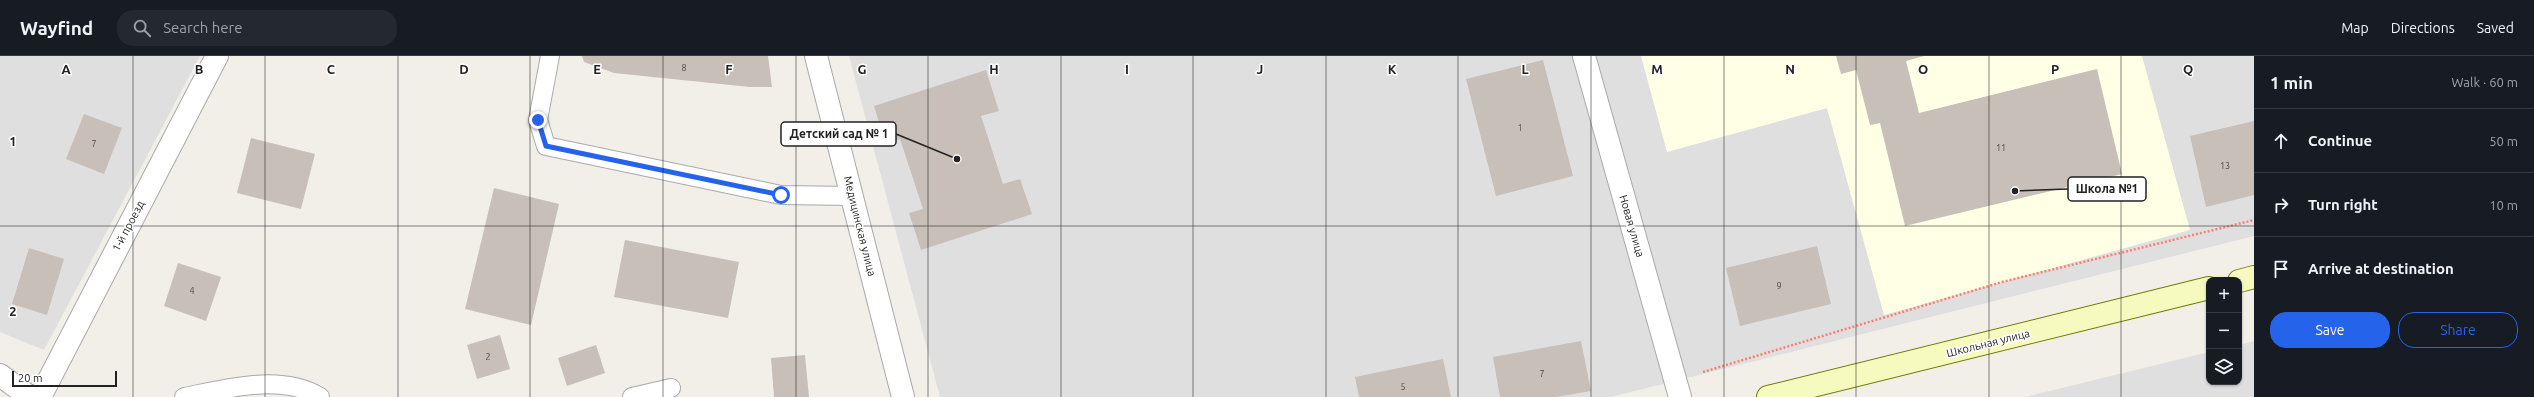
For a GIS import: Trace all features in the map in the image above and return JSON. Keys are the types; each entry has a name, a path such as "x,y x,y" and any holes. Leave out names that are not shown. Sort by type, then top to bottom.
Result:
{"street":[{"name":"1-й проезд","path":"40,397 217,56"},
{"name":"Медицинская улица","path":"816,56 903,397"},
{"name":"Новая улица","path":"1584,56 1678,389"},
{"path":"2242,280 2254,277"},
{"name":"Школьная улица","path":"1768,397 2206,289"},
{"path":"0,375 30,397"}],"lane":[{"path":"550,56 538,120 546,146 781,195 852,196"},
{"path":"184,397 258,383 309,390 320,397"},
{"path":"632,397 671,388"}],"path":[{"path":"1678,389 2002,282 2254,220"}],"shaded area":[{"path":"0,56 200,56 44,350 0,332"},
{"path":"849,56 2254,56 2254,236 1611,397 940,397"},
{"path":"1641,56 2142,56 2190,230 1884,315 1827,108 1667,152"},
{"path":"2254,341 2254,397 2025,397 2206,353 2206,385 2242,385 2242,344"}],"building":[{"path":"582,56 768,56 772,87 750,87 614,73 584,62"},
{"path":"1836,56 1924,56 1906,61 1919,113 2097,69 2122,174 1905,226 1880,123 1870,125 1856,70 1841,74"},
{"path":"1543,60 1573,176 1496,196 1466,79"},
{"path":"986,70 999,111 981,116 1003,184 1020,179 1032,214 921,250 909,213 923,209 900,139 886,144 874,106"},
{"path":"84,114 122,128 104,174 66,159"},
{"path":"2254,121 2254,195 2206,207 2190,136"},
{"path":"251,138 315,154 301,209 237,193"},
{"path":"494,188 559,204 531,325 465,309"},
{"path":"625,240 739,262 728,318 614,297"},
{"path":"1817,246 1831,304 1740,326 1726,268"},
{"path":"29,248 64,259 47,315 12,304"},
{"path":"178,263 221,277 206,321 164,306"},
{"path":"500,335 510,369 477,379 467,345"},
{"path":"1581,341 1591,391 1556,397 1500,397 1493,357"},
{"path":"596,345 605,373 567,386 558,358"},
{"path":"805,355 809,397 774,397 771,358"},
{"path":"1443,359 1451,397 1359,397 1355,377"}],"place":[{"name":"Детский сад № 1","path":"957,159"},
{"name":"Школа №1","path":"2015,191"}],"route":[{"path":"538,120 546,146 781,195"}]}
